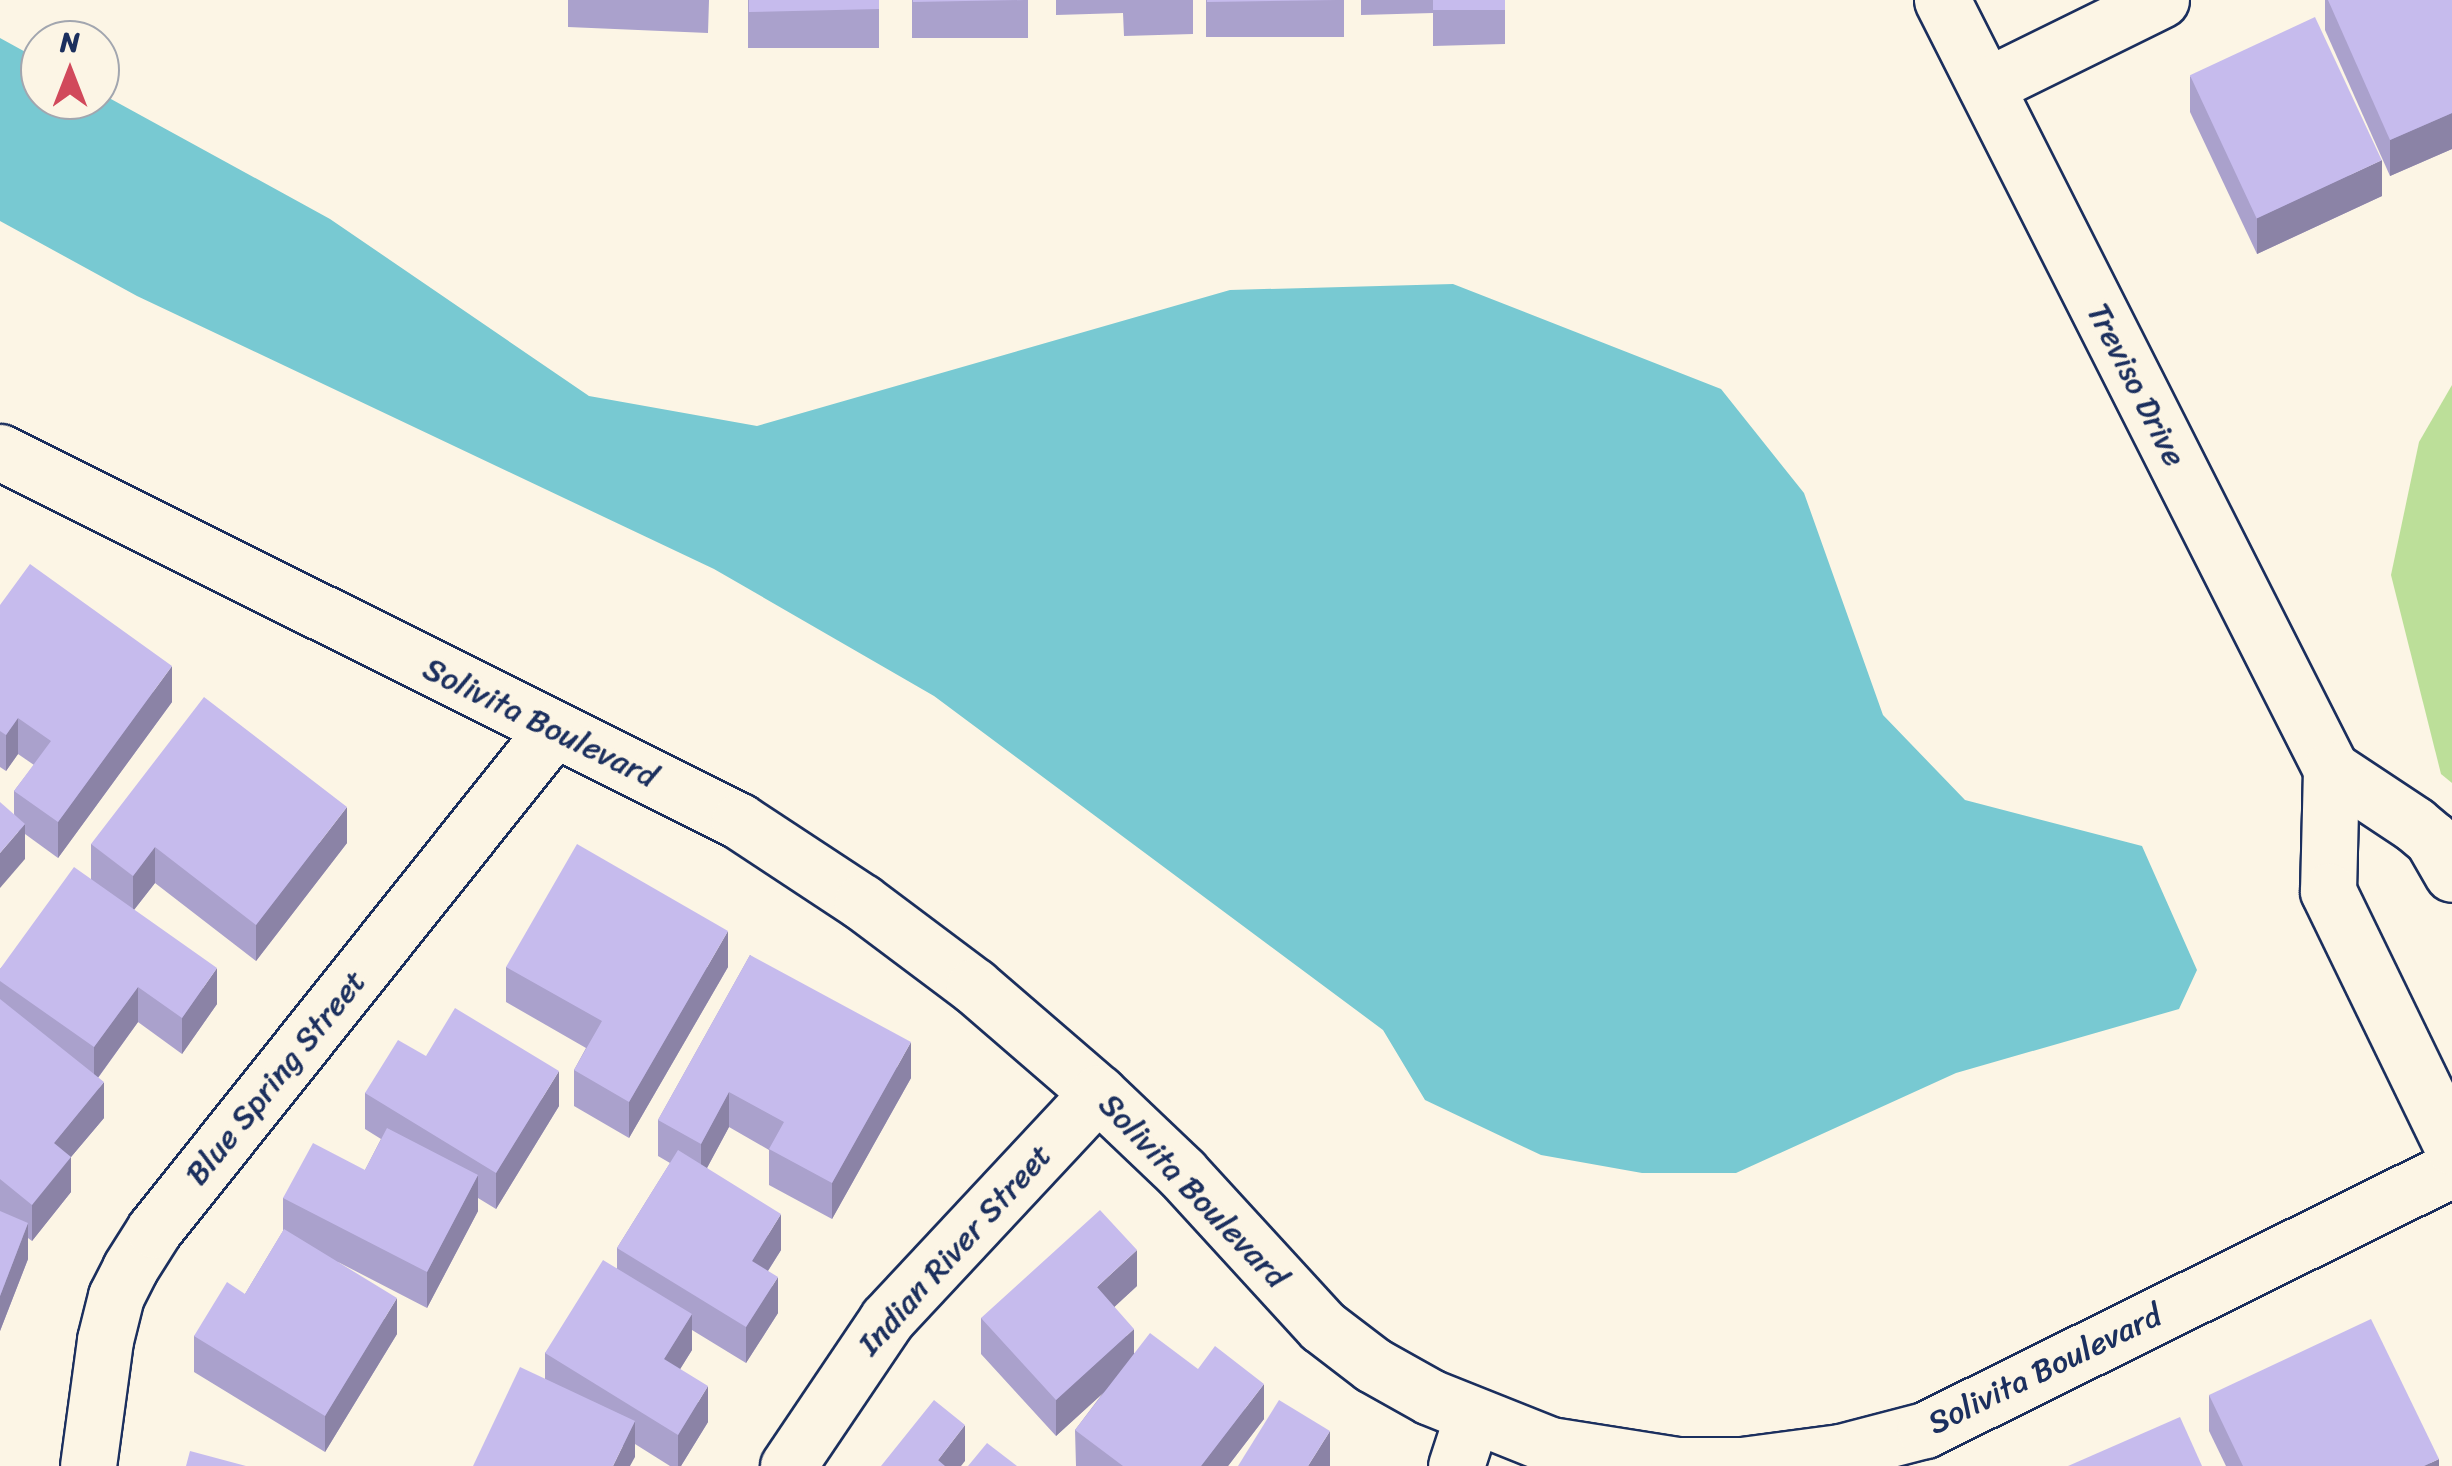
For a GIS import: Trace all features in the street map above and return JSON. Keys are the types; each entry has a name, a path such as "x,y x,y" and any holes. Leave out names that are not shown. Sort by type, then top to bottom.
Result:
{"street":[{"name":"Treviso Drive","path":"1942,0 2331,769 2328,892 2452,1146"},
{"path":"1986,86 2161,0"},
{"name":"Solivita Boulevard","path":"0,452 738,821 862,902 974,986 1098,1092 1181,1172 1322,1326 1464,1441 1550,1445 1678,1464 1842,1459 1925,1430 2452,1169"},
{"name":"Blue Spring Street","path":"88,1466 105,1340 116,1296 130,1268 154,1230 552,730"},
{"name":"Treviso Drive","path":"2331,769 2414,824 2432,840 2452,874"},
{"name":"Indian River Street","path":"788,1466 887,1319 1098,1092"}],"green space":[{"path":"2452,385 2452,783 2441,774 2391,575 2419,442"}],"water":[{"path":"0,38 20,49 20,120 120,120 120,104 330,219 589,396 757,426 1230,290 1453,284 1721,389 1804,493 1883,715 1965,800 2142,846 2197,970 2179,1009 1956,1073 1736,1173 1642,1173 1541,1155 1425,1100 1383,1030 934,696 714,569 137,296 0,221"}],"building":[{"path":"749,0 879,0 879,9 749,12"},
{"path":"913,0 1024,0 913,2"},
{"path":"1207,0 1336,0 1207,2"},
{"path":"1433,0 1505,0 1505,10 1433,10"},
{"path":"2328,0 2452,0 2452,113 2390,140"},
{"path":"2315,17 2382,160 2257,219 2190,75"},
{"path":"30,564 172,666 58,822 14,791 51,741 18,718 6,735 0,731 0,605"},
{"path":"204,697 347,807 256,925 155,847 133,876 91,844"},
{"path":"0,802 25,824 0,853"},
{"path":"577,844 728,931 629,1102 574,1070 602,1021 506,967"},
{"path":"74,867 217,968 182,1018 138,987 94,1047 0,981 0,969"},
{"path":"750,955 911,1042 832,1183 769,1149 784,1122 729,1092 701,1144 658,1120"},
{"path":"0,999 104,1082 54,1143 71,1157 32,1205 0,1179"},
{"path":"455,1008 559,1071 496,1173 365,1093 398,1040 426,1056"},
{"path":"387,1128 478,1175 427,1272 283,1198 313,1143 365,1170"},
{"path":"678,1150 781,1214 752,1261 778,1277 746,1327 617,1248"},
{"path":"1100,1210 1137,1250 1097,1287 1134,1329 1056,1400 981,1318"},
{"path":"0,1211 28,1223 0,1296"},
{"path":"284,1229 397,1298 325,1416 194,1336 227,1282 245,1294"},
{"path":"603,1260 692,1314 664,1359 708,1386 678,1435 545,1353"},
{"path":"2371,1319 2439,1459 2424,1466 2243,1466 2209,1395"},
{"path":"1150,1333 1198,1369 1215,1346 1264,1384 1201,1466 1123,1466 1075,1430"},
{"path":"520,1367 635,1421 613,1466 473,1466"},
{"path":"934,1400 965,1425 938,1460 945,1466 881,1466"},
{"path":"1279,1400 1330,1431 1308,1466 1238,1466"},
{"path":"2180,1417 2202,1466 2068,1466"},
{"path":"987,1443 1017,1466 968,1466"},
{"path":"190,1451 246,1466 186,1466"}]}
